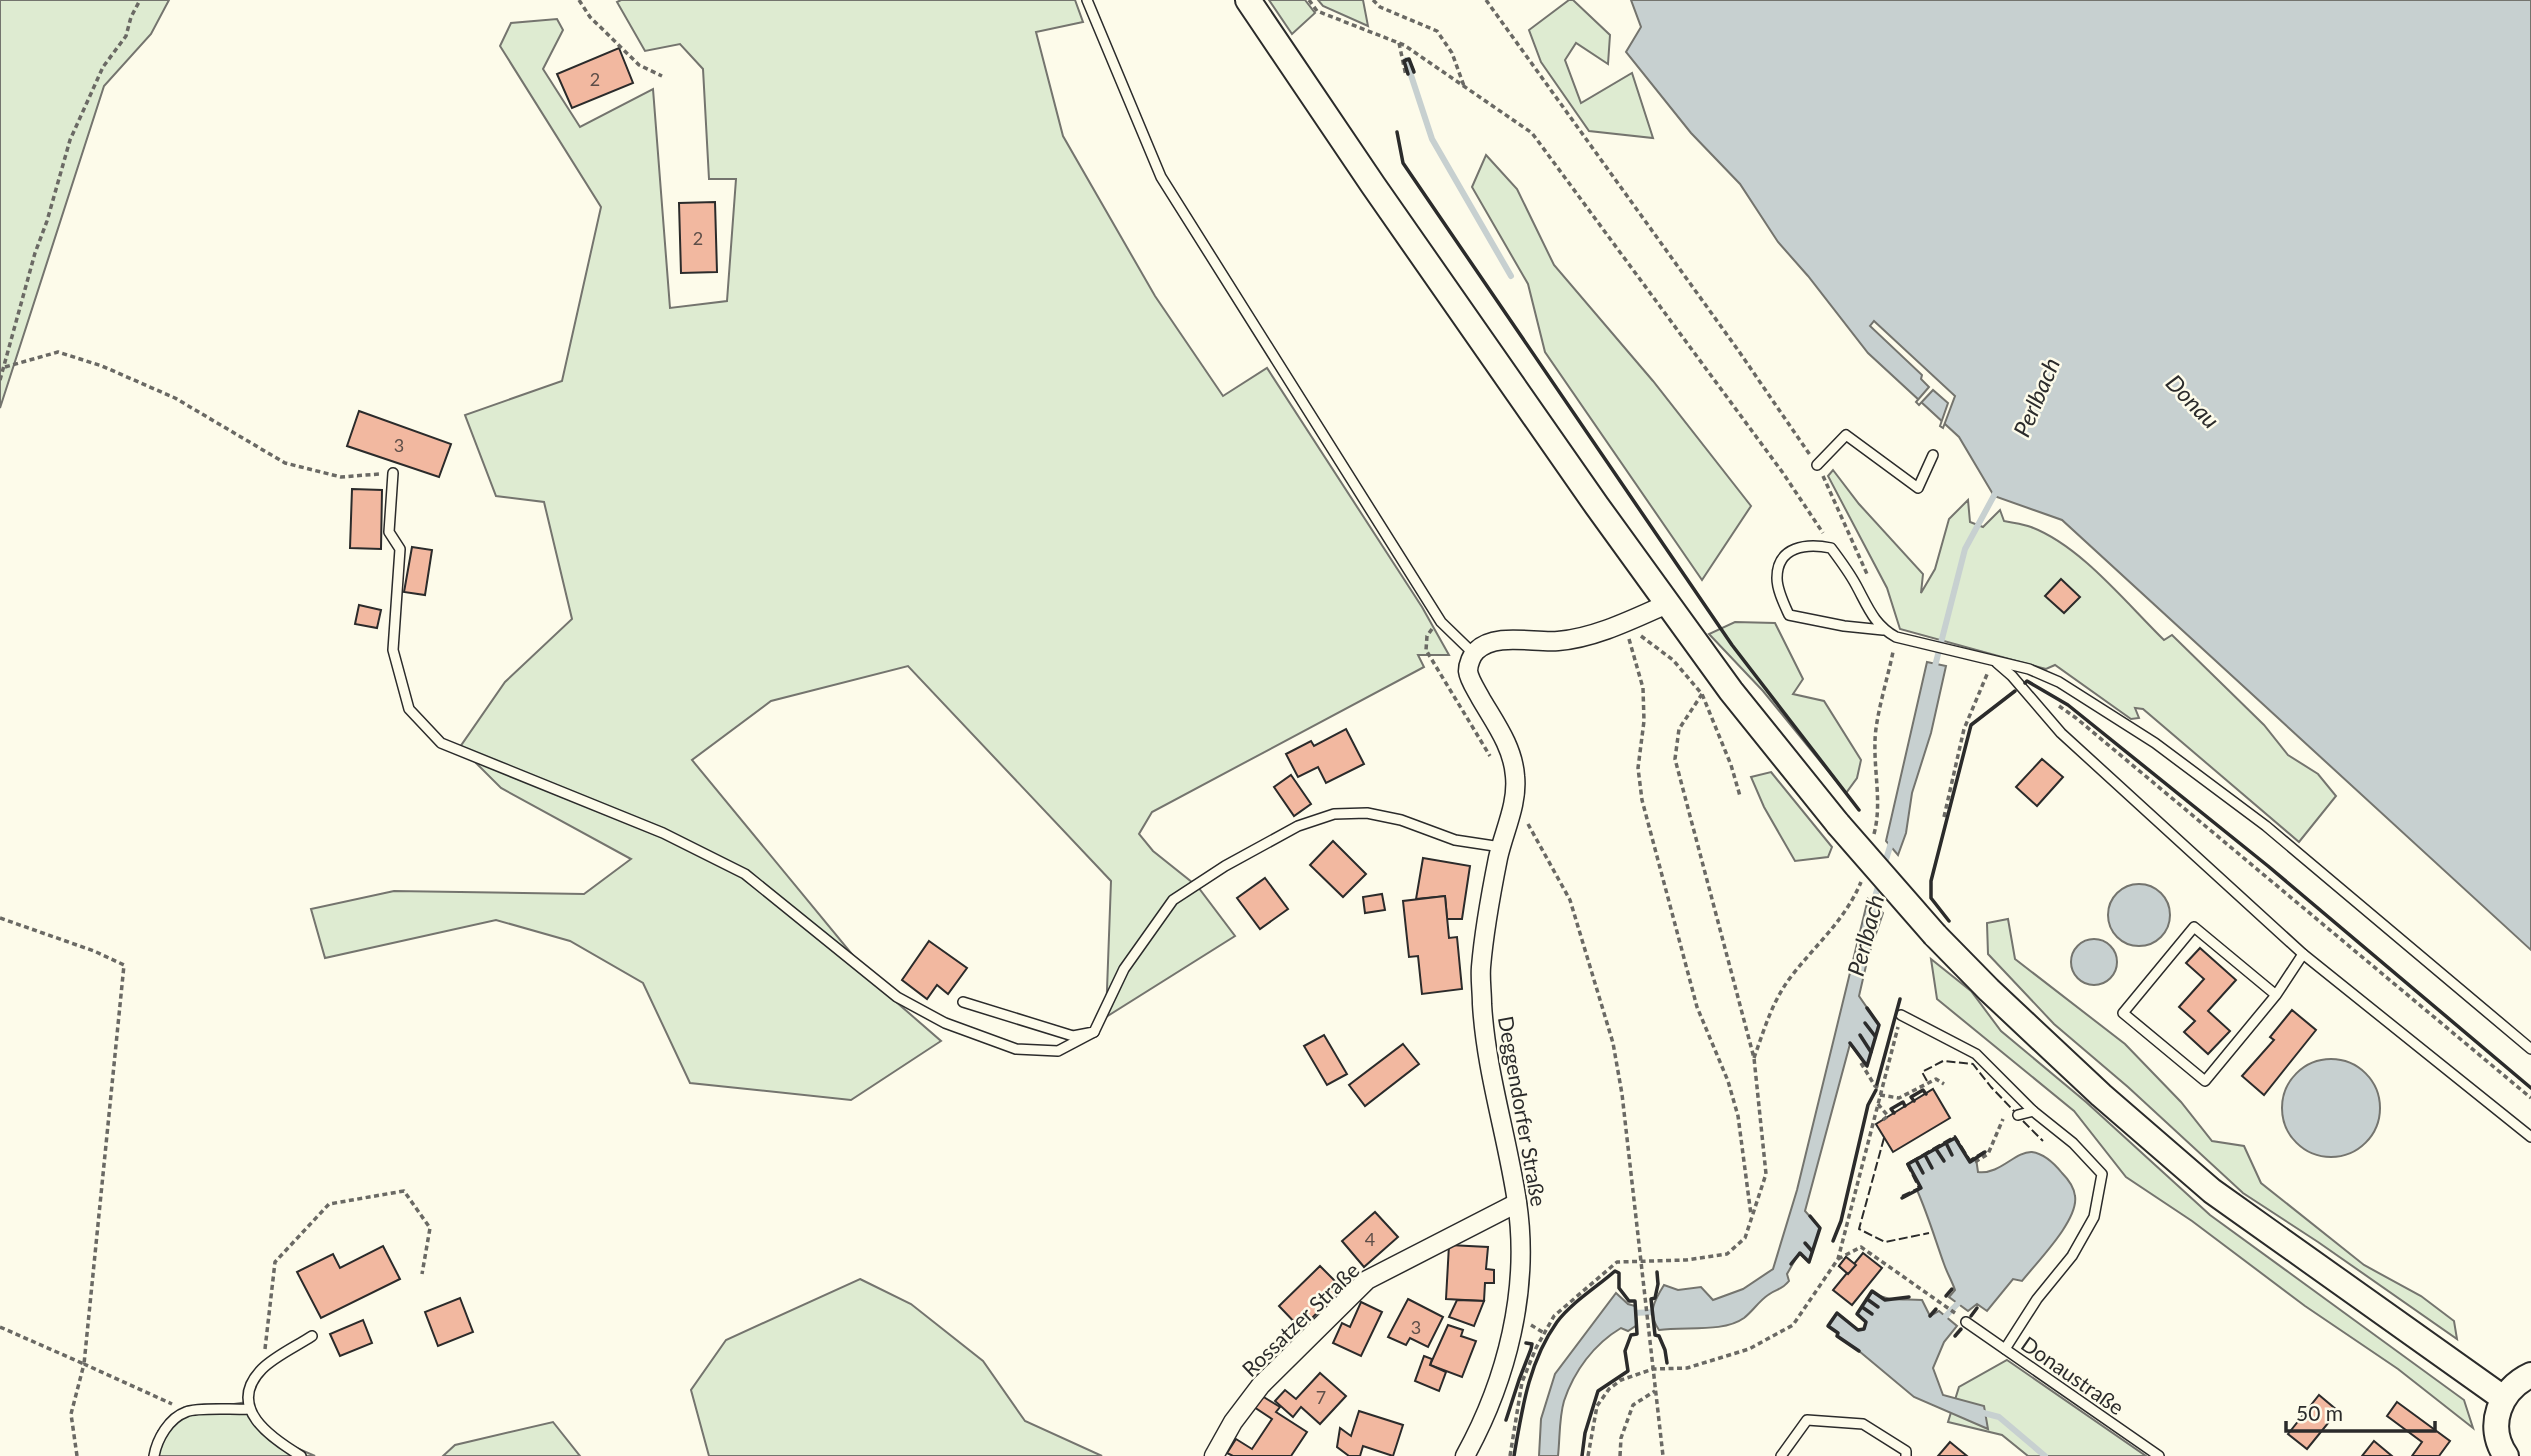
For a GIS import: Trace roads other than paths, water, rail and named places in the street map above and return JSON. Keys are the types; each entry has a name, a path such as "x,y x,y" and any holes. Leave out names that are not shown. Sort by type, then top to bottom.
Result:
{"main road":[{"path":"1248,0 1381,196 1667,604 1731,691 1838,824 1935,935 2091,1086 2212,1191 2503,1398"},
{"path":"2506,1456 2496,1432 2497,1414 2503,1398 2514,1385 2531,1375"}],"street":[{"path":"1473,653 1483,645 1495,641 1560,641 1624,623 1667,604"},
{"name":"Deggendorfer Straße","path":"1465,1456 1482,1425 1502,1372 1516,1315 1520,1249 1517,1203 1484,1041 1481,969 1502,847 1514,799 1514,763 1505,740 1472,683 1468,671 1473,653"},
{"name":"Rossatzer Straße","path":"1214,1456 1233,1422 1261,1385 1367,1280 1517,1203"}],"lane":[{"path":"1087,0 1161,177 1441,622 1473,653"},
{"path":"1817,465 1846,435 1918,488 1933,455"},
{"path":"393,473 389,532 400,549 393,650 409,709 441,743 663,833 745,874 897,997 945,1023 1016,1049 1058,1051 1094,1032 1124,969 1173,900 1225,866 1298,826 1334,814 1367,813 1401,820 1455,839 1502,847"},
{"path":"1883,630 1844,626 1789,615 1777,579 1786,555 1796,547 1813,544 1831,548 1845,566 1869,612 1883,630 1896,638 2029,669 2059,682 2155,743 2266,826 2531,1049"},
{"path":"1993,659 2012,676 2061,733 2303,954 2531,1137"},
{"path":"2276,995 2194,927 2123,1013 2205,1081 2276,995 2303,954"},
{"path":"963,1002 1073,1036 1094,1032"},
{"path":"1901,1015 1976,1054 2033,1111 2073,1143 2102,1174 2094,1217 2072,1256 2037,1299 2006,1349"},
{"path":"2018,1115 2033,1111"},
{"name":"Donaustraße","path":"1966,1322 2159,1456"},
{"path":"301,1456 263,1431 249,1409 253,1383 262,1369 312,1336"},
{"path":"154,1456 162,1434 172,1421 187,1411 249,1409"},
{"path":"1781,1456 1807,1420 1863,1423 1906,1451 1906,1456"}],"water":[{"name":"Donau","path":"1631,0 2531,0 2531,950 2062,520 1994,496 1959,437 1868,353 1778,242 1740,184 1691,133 1626,52 1641,27"},
{"path":"1927,662 1946,666 1931,733 1912,793 1906,833 1898,855 1886,841"},
{"path":"2139,884 2161,893 2170,915 2161,937 2139,946 2117,937 2108,915 2117,893"},
{"path":"1868,899 1883,913 1868,957 1859,996 1879,1025 1867,1066 1850,1044 1805,1211 1820,1228 1809,1262 1799,1253 1787,1274 1789,1281 1765,1297 1744,1318 1735,1323 1726,1326 1659,1330 1653,1318 1653,1307 1664,1285 1678,1290 1701,1287 1713,1300 1743,1289 1773,1269 1797,1190"},
{"path":"2094,939 2111,945 2117,962 2111,979 2094,985 2077,979 2071,962 2077,945"},
{"path":"2331,1059 2350,1063 2366,1073 2376,1089 2380,1108 2376,1127 2366,1143 2350,1153 2331,1157 2312,1153 2296,1143 2286,1127 2282,1108 2286,1089 2296,1073 2312,1063"},
{"path":"1955,1138 1970,1161 1976,1158 1978,1172 1993,1170 2026,1153 2041,1155 2052,1162 2068,1181 2075,1196 2071,1217 2056,1240 2022,1281 2013,1279 1987,1311 1977,1304 1968,1311 1949,1297 1955,1290 1917,1190 1921,1188 1908,1164"},
{"path":"1872,1292 1890,1299 1922,1300 1930,1316 1939,1311 1957,1326 1944,1342 1933,1368 1943,1395 1984,1406 1988,1429 1914,1397 1828,1326 1837,1313 1858,1330 1864,1329 1866,1322 1857,1314"},
{"path":"1616,1293 1628,1304 1635,1306 1637,1325 1628,1331 1621,1328 1611,1334 1586,1359 1573,1379 1564,1401 1558,1456 1539,1456 1541,1419 1555,1374"}],"waterway":[{"path":"1406,60 1432,139 1511,276"},
{"name":"Perlbach","path":"1934,670 1965,549 1997,490"},
{"name":"Perlbach","path":"1884,866 1892,840"},
{"name":"Perlbach","path":"1871,910 1880,880"},
{"path":"1941,1321 1963,1298"},
{"name":"Perlbach","path":"1630,1313 1661,1312"},
{"path":"1980,1412 1999,1417 2045,1456"}]}
